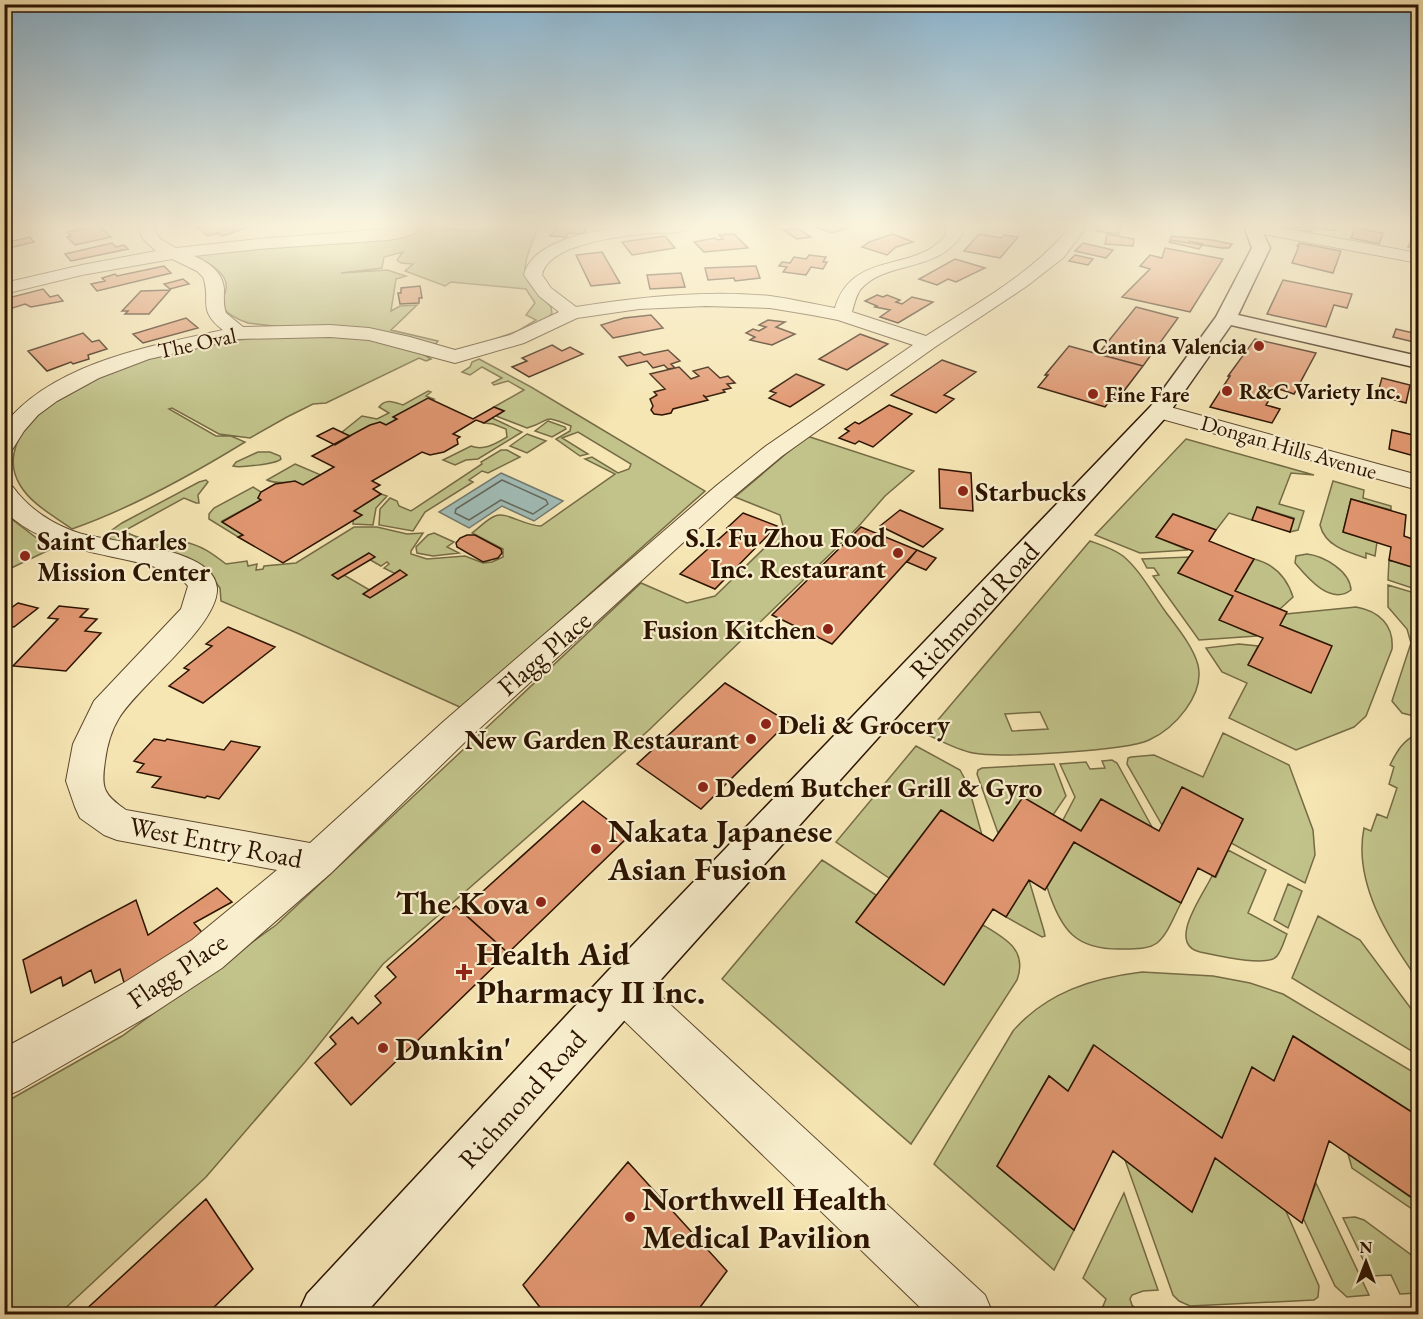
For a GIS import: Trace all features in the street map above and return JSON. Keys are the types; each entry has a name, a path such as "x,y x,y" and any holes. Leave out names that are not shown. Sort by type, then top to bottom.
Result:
{"main road":[{"name":"Richmond Road","path":"327,1314 622,988 1159,411 1226,318 1241,288"},
{"path":"1226,318 1419,362"}],"street":[{"path":"214,288 214,307 218,317 238,333"},
{"path":"541,288 572,312 639,303 705,300 770,302 842,315 928,343"},
{"path":"842,315 853,288"},
{"name":"Flagg Place","path":"4,1074 137,999 207,954 317,861 454,731 725,491 774,451 928,343 1013,288"},
{"name":"The Oval","path":"4,445 14,428 30,410 92,374 143,354 238,333 330,331 369,334 403,341 455,357 517,339 572,312"},
{"name":"Dongan Hills Avenue","path":"1159,411 1419,483"},
{"name":"West Entry Road","path":"4,492 10,504 36,522 72,540 180,565 197,575 201,582 200,603 192,615 106,710 90,744 84,781 93,807 117,824 317,861"},
{"path":"622,988 966,1314"}],"green space":[{"path":"395,288 391,311 400,306 417,305 391,330 438,341 435,345 248,323 228,313 223,307 226,289"},
{"path":"511,288 533,288 551,307 552,313 540,324 525,332 492,340 518,331 536,320 526,315 535,303 526,289"},
{"path":"296,335 347,337 383,342 417,351 431,359 426,361 419,358 326,403 313,404 250,438 219,434 172,408 169,409 216,436 231,436 245,442 160,490 72,529 37,504 20,485 13,461 16,445 24,430 55,401 85,383 118,368 154,356 227,341"},
{"path":"479,359 531,387 705,491 462,708 221,601 220,588 205,569 111,540 109,537 112,530 122,523 206,480 208,482 198,495 199,503 184,498 124,531 140,538 190,543 206,550 226,564 247,561 248,566 257,564 256,570 263,569 264,566 296,563 354,527 377,527 407,534 423,533 411,554 427,559 465,556 483,563 492,562 503,557 503,549 472,533 489,519 504,515 541,526 615,474 585,459 592,457 618,473 629,469 631,464 578,432 562,438 588,454 580,456 556,439 570,431 571,426 561,422 550,419 527,428 496,416 504,411 494,407 524,390 508,381 494,385 492,383 502,378 482,367 470,375 462,372 470,367 472,362","holes":["367,558 381,566 387,562 389,564 384,568 398,575 373,592 342,574"]},
{"path":"428,391 431,392 426,396 434,399 394,417 397,419 386,425 380,422 350,436 341,433 362,416 377,419 389,413 379,407 384,402 390,401 403,405"},
{"path":"492,418 522,432 478,459 466,460 455,465 443,460 471,446 485,447 507,437 506,429 484,423"},
{"path":"548,421 566,429 552,437 535,431"},
{"path":"527,434 546,441 527,453 510,446"},
{"path":"807,436 914,471 885,496 858,527 649,730 383,964 305,1062 206,1177 59,1314 5,1314 4,1103 122,1036 276,925 641,583 687,603 715,596 784,529 780,515 735,497"},
{"path":"1186,439 1314,475 1291,473 1279,504 1304,511 1298,530 1290,532 1294,518 1258,507 1252,520 1229,513 1216,530 1173,514 1156,537 1188,550 1140,553 1095,535"},
{"path":"501,450 507,450 520,457 488,473 482,471 469,480 473,482 425,512 413,531 379,525 380,509 390,498 397,501 399,506 411,511 482,464 481,462"},
{"path":"258,452 270,452 280,456 281,459 258,465 233,466 236,462"},
{"path":"295,464 321,475 303,485 267,480"},
{"path":"1333,481 1364,490 1363,498 1391,506 1391,510 1351,499 1343,532 1377,542 1375,556 1366,553 1366,558 1344,550 1332,543 1323,532 1320,525"},
{"path":"253,487 261,492 258,498 261,500 222,521 243,535 238,537 209,519 209,514 214,508"},
{"path":"381,494 387,496 376,508 373,525 353,524 354,511"},
{"name":"Saint Charles Mission Center","path":"5,514 51,549 5,571"},
{"path":"434,533 454,542 447,547 459,553 433,556 417,553 416,547 428,535"},
{"path":"1090,541 1119,554 1135,568 1184,636 1198,665 1197,688 1186,710 1159,735 1136,744 1062,752 987,754 961,750 926,734","holes":["1040,712 1048,729 1012,731 1005,714"]},
{"path":"1307,554 1328,561 1335,566 1350,583 1351,590 1343,594 1335,594 1327,592 1312,582 1295,563 1296,556"},
{"path":"1189,557 1178,573 1233,596 1220,620 1257,636 1199,640 1153,576 1159,575 1154,568 1147,568 1142,559"},
{"path":"1254,559 1274,568 1287,584 1293,597 1280,609 1235,591"},
{"path":"1389,560 1418,569 1418,590 1388,580"},
{"path":"1388,585 1418,594 1418,717 1402,713 1392,701 1411,643 1407,629 1388,607"},
{"path":"1356,607 1372,612 1383,620 1388,626 1392,649 1366,716 1354,727 1296,750 1229,718 1247,683 1222,672 1206,648 1239,644 1258,646 1248,665 1286,614"},
{"path":"1223,733 1289,765 1313,830 1315,855 1305,883 1231,843 1243,819 1182,788 1162,825 1127,764 1128,758 1131,757 1154,755 1203,777"},
{"path":"1418,734 1418,980 1395,946 1376,909 1368,889 1362,848 1364,828 1371,831 1377,814 1387,818 1397,788 1389,784 1394,767 1390,765 1401,746"},
{"path":"916,746 960,770 968,785 982,835 941,810 889,878 836,842"},
{"path":"1112,760 1117,763 1152,827 1101,799 1081,831 1063,820 1075,797 1060,764 1086,762 1090,769 1105,768 1102,761"},
{"path":"1054,764 1066,796 1053,815 1023,798 998,833 977,774 978,770"},
{"path":"1074,842 1181,903 1168,930 1157,943 1137,949 1108,949 1082,942 1065,926 1058,916 1047,887"},
{"path":"1228,850 1266,870 1248,913 1287,934 1279,954 1272,959 1241,960 1200,952 1190,947 1186,939 1186,929 1195,906 1212,876 1216,877"},
{"path":"822,860 876,895 856,922 943,984 983,925 1006,940 1017,953 1020,970 1017,980 911,1144 722,979"},
{"path":"1029,880 1044,931 1045,936 1042,937 1006,917"},
{"path":"1288,884 1302,891 1288,928 1274,920"},
{"path":"1318,916 1360,940 1418,1018 1418,1055 1292,978"},
{"path":"1142,972 1213,976 1250,983 1283,994 1418,1075 1418,1116 1293,1036 1274,1081 1252,1067 1222,1138 1093,1045 1068,1091 1049,1076 997,1166 1074,1230 1054,1270 934,1164 1013,1031 1026,1018 1041,1006 1072,989 1106,978"},
{"path":"1348,1154 1416,1201 1418,1195 1418,1213 1352,1168"},
{"path":"1215,1158 1285,1209 1319,1286 1318,1297 1314,1300 1190,1306 1173,1295 1125,1160 1192,1212"},
{"path":"1316,1183 1369,1295 1347,1297 1335,1286 1303,1218"},
{"path":"1124,1193 1158,1290 1143,1291 1132,1295 1130,1299 1132,1305 1140,1314 1105,1314 1101,1311 1106,1299 1083,1278"},
{"path":"1355,1217 1364,1220 1418,1260 1418,1293 1400,1294 1391,1275 1371,1276 1343,1218"}],"water":[{"path":"501,473 563,501 534,521 502,506 469,528 439,512"}],"building":[{"path":"94,288 111,288 97,291"},
{"path":"401,288 420,288 422,298 419,298 419,303 400,304 398,293 401,293"},
{"path":"1131,288 1205,288 1190,312 1122,297"},
{"path":"1279,288 1320,288 1352,294 1347,308 1334,305 1326,327 1267,314"},
{"path":"43,289 50,297 58,295 63,301 31,307 25,304 4,313 4,299"},
{"path":"170,290 149,314 125,314 128,311 122,311 141,291"},
{"path":"877,295 883,297 887,295 900,300 896,302 902,304 912,297 933,302 898,323 880,317 890,310 875,307 877,306 865,301"},
{"path":"1136,307 1178,318 1143,366 1098,354"},
{"path":"651,315 663,328 613,338 601,325 624,318"},
{"path":"186,318 198,328 143,343 133,334"},
{"path":"768,320 785,322 776,327 795,334 772,345 750,340 755,337 746,333 753,329 759,331 766,327 759,325"},
{"path":"1396,329 1418,334 1418,343 1393,337"},
{"path":"83,333 92,342 99,340 107,349 88,355 89,359 73,364 71,362 47,371 28,351"},
{"path":"860,334 888,344 847,370 819,359"},
{"path":"1255,339 1316,353 1294,394 1276,388 1266,405 1280,409 1272,423 1210,407 1230,376 1228,376"},
{"path":"552,345 562,351 570,347 583,354 529,377 512,367 527,361 522,358"},
{"path":"1069,346 1143,366 1117,400 1112,398 1105,407 1038,387"},
{"path":"668,350 680,361 671,364 675,368 668,369 664,365 653,368 647,361 627,366 619,357 640,352 644,355"},
{"path":"942,360 976,372 944,395 954,399 936,413 891,395"},
{"path":"679,367 691,379 699,376 693,371 708,367 720,378 728,376 735,383 727,384 731,388 723,390 725,392 706,397 703,395 708,400 673,409 671,413 654,414 651,410 653,406 650,399 657,395 654,392 665,389 650,374"},
{"path":"796,374 824,385 790,407 769,398 776,393 770,391"},
{"path":"1382,378 1410,385 1406,403 1377,395"},
{"path":"428,398 473,419 494,407 504,411 484,423 476,420 453,434 460,437 457,439 458,444 444,452 430,455 422,452 372,481 380,485 373,489 381,494 354,511 362,515 283,563 238,537 243,535 222,522 261,500 258,498 261,492 275,484 295,481 303,485 334,467 312,456 370,425 380,422 386,425 397,419 393,417"},
{"path":"889,405 912,414 873,447 859,441 855,444 839,438 849,431 845,429 855,422 859,424"},
{"path":"333,428 350,436 335,445 317,436"},
{"path":"1392,430 1413,435 1413,432 1418,433 1418,457 1389,449"},
{"path":"939,469 971,473 973,511 940,508"},
{"path":"1351,499 1406,515 1404,536 1418,541 1418,569 1389,560 1391,547 1343,532"},
{"path":"1257,507 1294,519 1290,532 1252,520"},
{"path":"900,510 943,529 923,547 880,526"},
{"path":"743,513 777,526 715,589 680,574 730,529 727,528"},
{"path":"1173,514 1216,530 1209,541 1254,559 1235,591 1287,612 1280,625 1332,646 1311,693 1248,665 1263,638 1219,620 1233,596 1178,573 1193,551 1156,537"},
{"path":"861,527 917,550 832,644 772,615"},
{"path":"475,535 501,549 502,553 498,558 483,562 457,547 456,543 460,538"},
{"path":"917,550 936,558 926,570 907,562"},
{"path":"369,553 375,557 338,579 332,575"},
{"path":"400,570 407,575 370,598 363,594"},
{"path":"18,603 38,608 14,627 4,625 4,613"},
{"path":"59,606 88,609 80,617 97,619 85,631 101,633 66,671 13,666 58,619 48,618"},
{"path":"228,627 275,647 203,703 169,686 189,670 184,668 212,646 206,644"},
{"path":"725,683 788,722 701,809 637,764"},
{"path":"154,739 165,741 167,739 224,750 231,741 260,747 219,799 207,796 205,798 152,787 161,777 137,772 144,764 134,761"},
{"path":"1182,787 1243,819 1215,877 1198,868 1181,903 1074,842 1045,890 1029,880 1006,917 993,909 944,985 856,922 941,810 993,841 1023,797 1081,831 1101,799 1159,831"},
{"path":"583,801 629,836 508,953 461,911"},
{"path":"217,888 232,902 194,923 206,937 126,989 120,969 95,983 91,970 63,986 61,977 31,993 23,960 136,900 148,935"},
{"path":"456,906 508,953 351,1105 315,1063 336,1044 330,1037 352,1017 358,1024 381,1003 375,996 396,977 387,967"},
{"path":"1293,1036 1418,1116 1417,1201 1329,1141 1302,1223 1215,1158 1192,1212 1113,1151 1074,1230 997,1166 1049,1076 1068,1091 1094,1045 1222,1138 1252,1067 1274,1081"},
{"name":"Northwell Health Medical Pavilion","path":"628,1162 727,1271 695,1314 545,1314 523,1285"},
{"path":"206,1199 253,1269 207,1314 81,1314"}],"place":[{"name":"Cantina Valencia","path":"1259,346"},
{"name":"R&C Variety Inc.","path":"1227,391"},
{"name":"Fine Fare","path":"1093,394"},
{"name":"Starbucks","path":"963,491"},
{"name":"S.I. Fu Zhou Food Inc. Restaurant","path":"898,553"},
{"name":"Saint Charles Mission Center","path":"25,556"},
{"name":"Fusion Kitchen","path":"828,629"},
{"name":"Deli & Grocery","path":"766,724"},
{"name":"New Garden Restaurant","path":"751,739"},
{"name":"Dedem Butcher Grill & Gyro","path":"703,787"},
{"name":"Nakata Japanese Asian Fusion","path":"596,849"},
{"name":"The Kova","path":"541,902"},
{"name":"Health Aid Pharmacy II Inc.","path":"464,972"},
{"name":"Dunkin'","path":"383,1048"},
{"name":"Northwell Health Medical Pavilion","path":"630,1217"}]}
